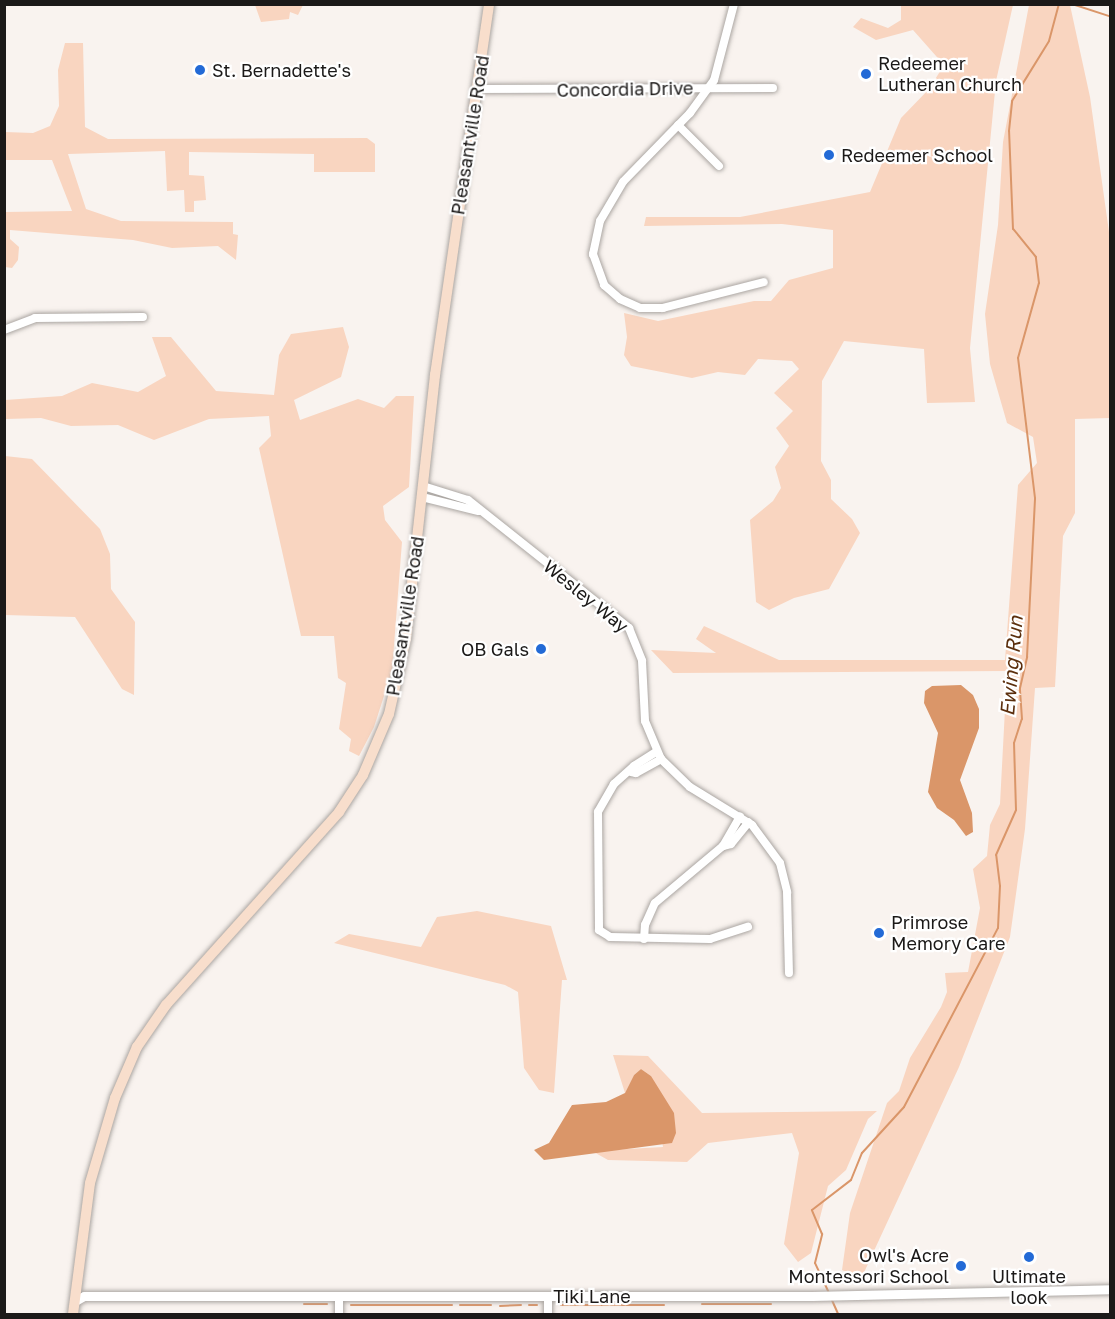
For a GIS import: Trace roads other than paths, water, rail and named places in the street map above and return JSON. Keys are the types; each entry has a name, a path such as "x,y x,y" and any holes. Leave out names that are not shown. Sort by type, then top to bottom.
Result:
{"main road":[{"name":"Pleasantville Road","path":"73,1314 83,1225 95,1161 115,1098 137,1047 166,1005 339,812 373,756 400,671 445,298 489,4"}],"street":[{"path":"734,4 717,73 710,88 646,155 610,201 593,243 598,275 620,300 652,309 764,282"},
{"name":"Concordia Drive","path":"478,89 773,88"},
{"path":"678,124 719,166"},
{"path":"4,330 35,318 143,317"},
{"name":"Wesley Way","path":"422,492 464,497 478,511 629,628 642,661 645,721 659,756 690,787 749,822 775,852 785,879 789,973"},
{"path":"659,756 634,766 631,772 614,784 598,812 597,926 610,937 644,939 710,939 748,927"},
{"path":"644,939 645,926 655,903 723,846 740,816"},
{"path":"723,846 731,844 749,822"},
{"name":"Tiki Lane","path":"75,1301 84,1296 812,1296 1110,1289"},
{"path":"548,1296 548,1314"},
{"path":"339,1297 339,1314"}],"waterway":[{"name":"Ewing Run","path":"829,1293 815,1263 822,1234 812,1210 851,1180 862,1153 904,1107 998,928 1000,886 996,855 1016,810 1014,743 1022,719 1020,688 1027,657 1035,498 1018,358 1039,283 1036,257 1013,229 1009,131 1012,101 1049,41 1059,4"},
{"name":"Ewing Run","path":"1072,4 1110,16"},
{"name":"Ewing Run","path":"831,1298 838,1314"},
{"path":"304,1304 327,1304"},
{"path":"702,1304 771,1304"},
{"path":"351,1305 452,1305"},
{"path":"460,1305 491,1305"},
{"path":"500,1306 521,1305"},
{"path":"529,1305 537,1305"},
{"path":"561,1305 664,1305"}],"place":[{"name":"St. Bernadette's","path":"200,70"},
{"name":"Redeemer Lutheran Church","path":"866,74"},
{"name":"Redeemer School","path":"829,155"},
{"name":"OB Gals","path":"541,649"},
{"name":"Primrose Memory Care","path":"879,933"},
{"name":"Ultimate look","path":"1029,1257"},
{"name":"Owl's Acre Montessori School","path":"961,1266"}]}
